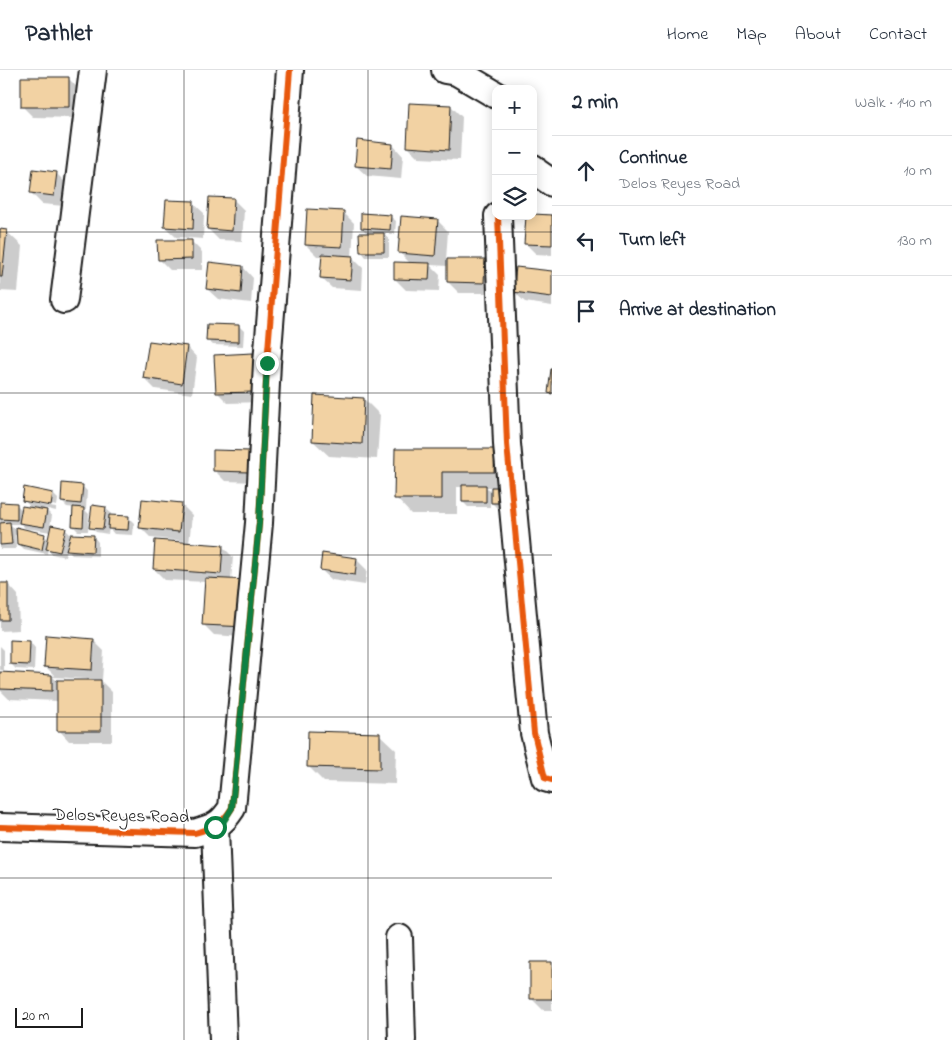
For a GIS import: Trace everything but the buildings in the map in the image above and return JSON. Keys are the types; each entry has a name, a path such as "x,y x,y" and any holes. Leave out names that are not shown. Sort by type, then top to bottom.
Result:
{"street":[{"path":"64,300 93,70"},
{"name":"Delos Reyes Road","path":"0,827 195,833 215,827 224,821 232,808 259,523 267,363 290,70"},
{"path":"445,70 457,72 492,93"},
{"path":"496,85 497,70"},
{"path":"537,172 552,182"},
{"path":"498,220 507,444 534,733 545,778 552,780"},
{"path":"215,827 223,1040"},
{"path":"399,938 402,1040"}],"cycle path":[{"path":"0,827 195,833 217,825 232,808 259,523 267,363 290,70"},
{"path":"498,220 507,444 534,733 545,778 552,780"}],"route":[{"path":"215,827 224,821 232,808 259,523 267,363"}]}
